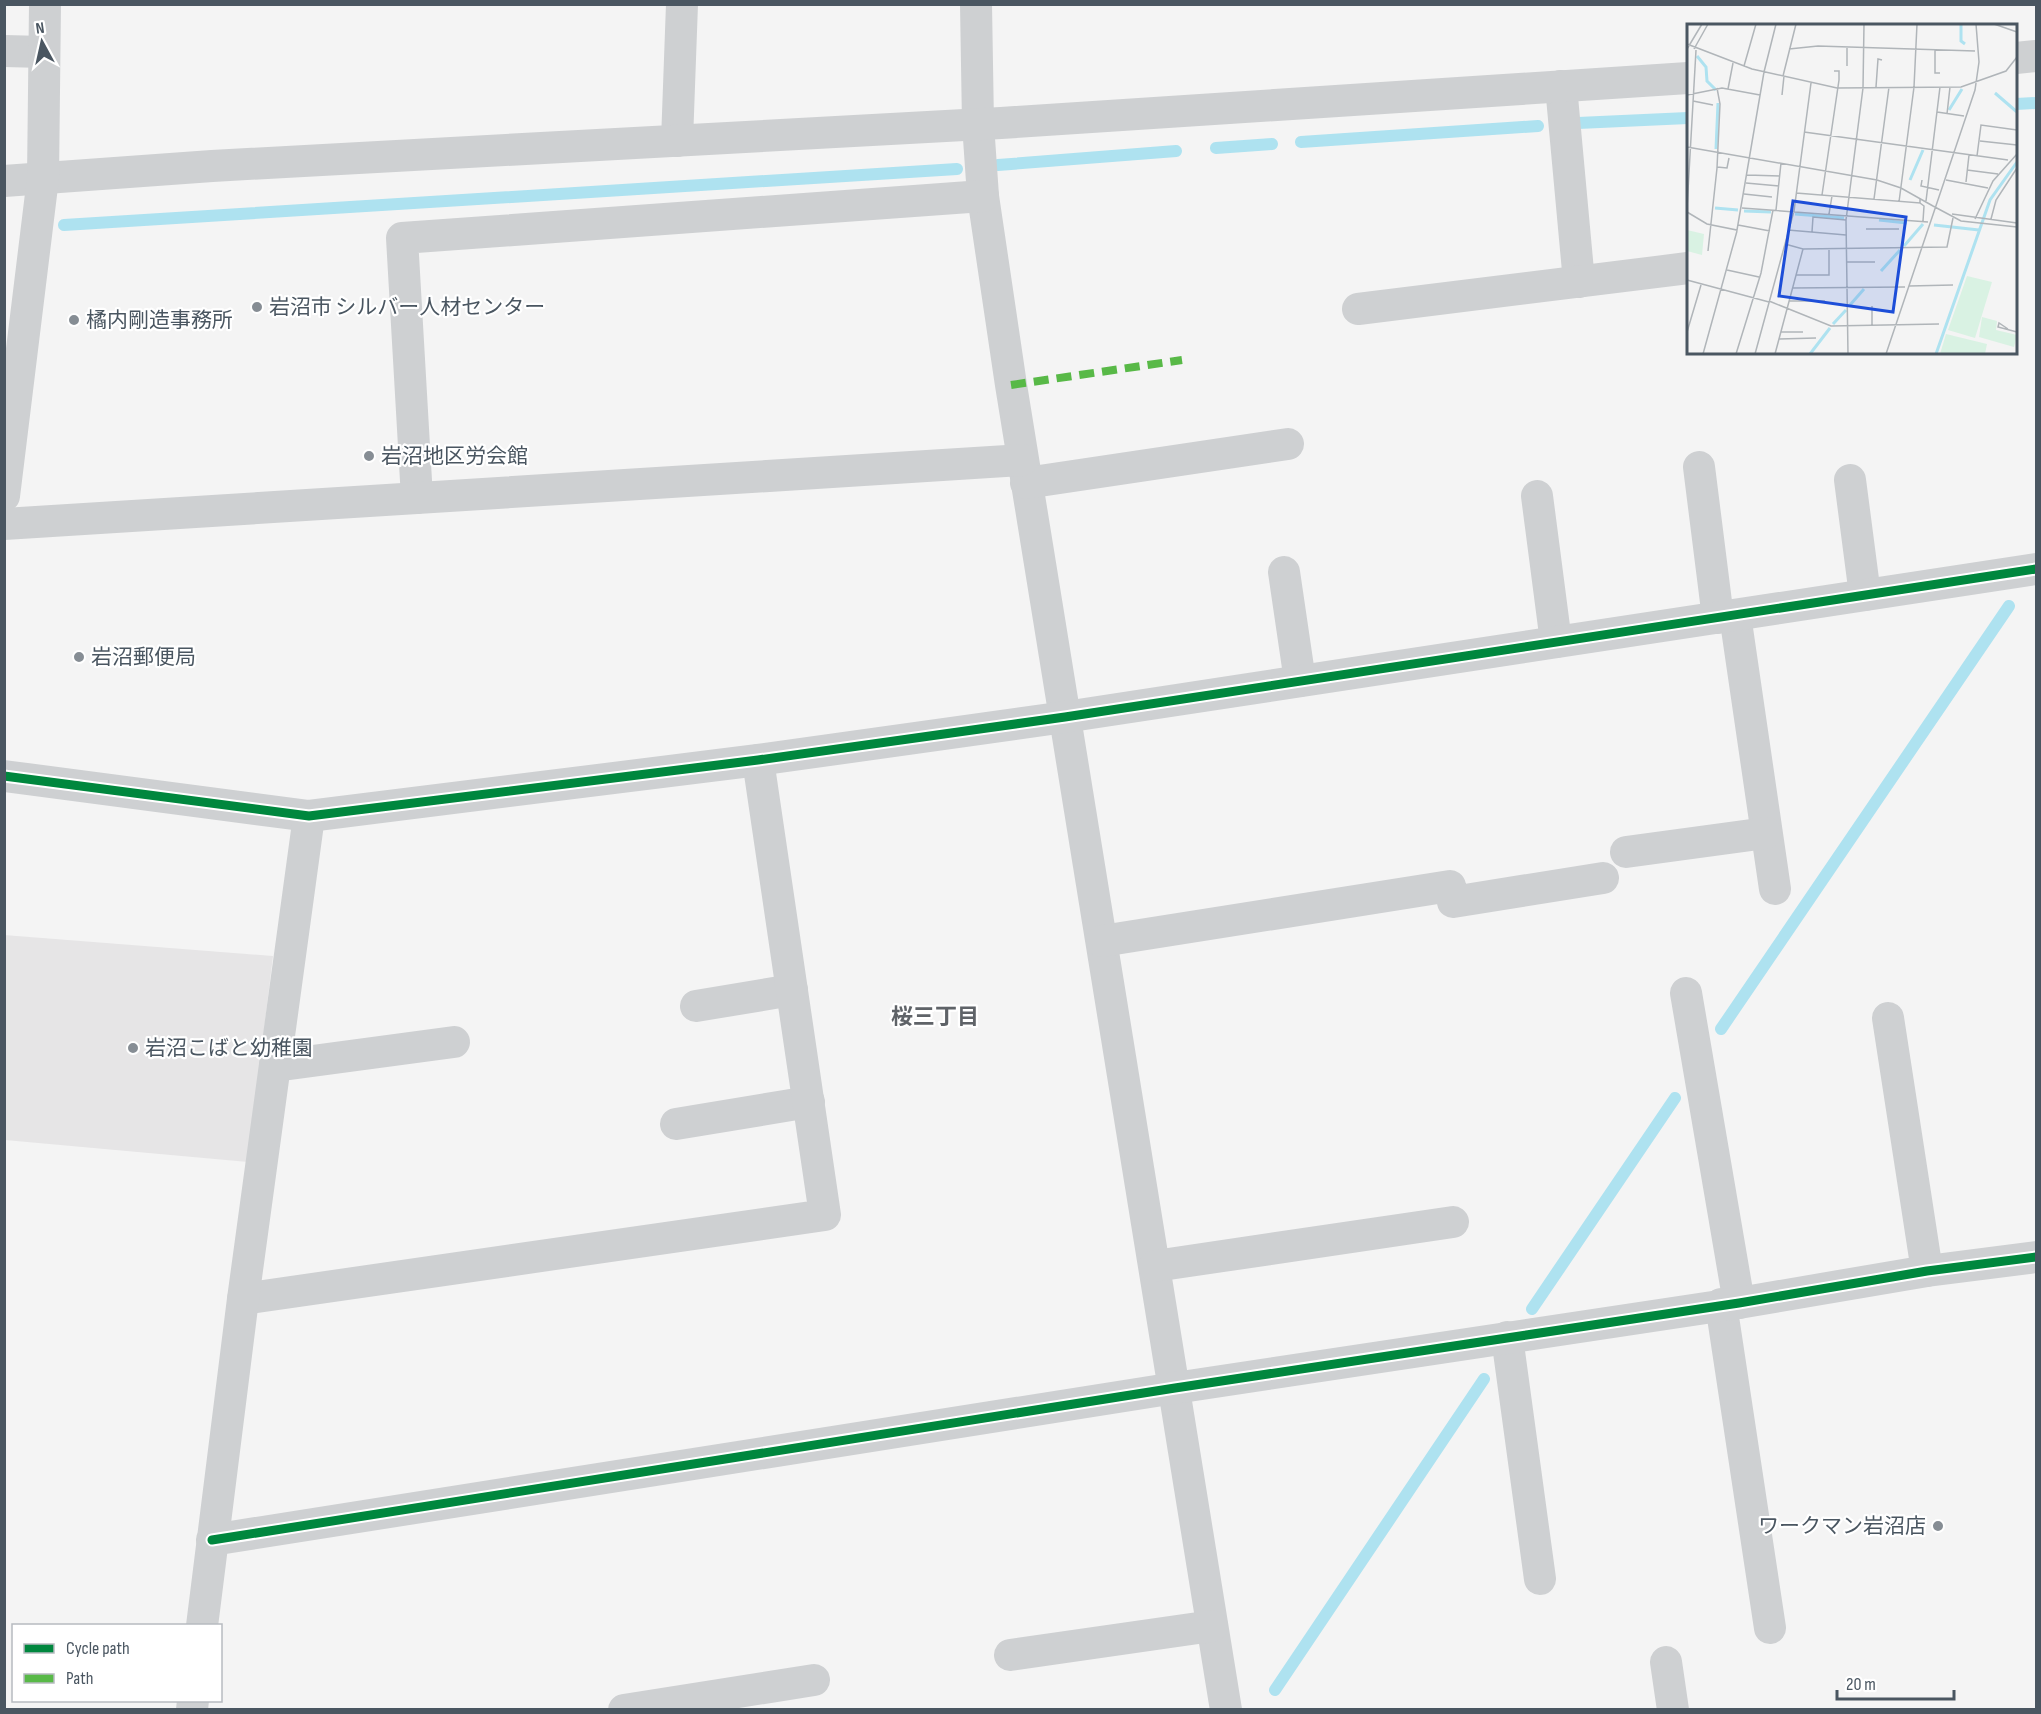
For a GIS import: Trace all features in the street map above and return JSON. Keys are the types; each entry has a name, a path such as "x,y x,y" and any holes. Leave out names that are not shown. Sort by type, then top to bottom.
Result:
{"street":[{"path":"4,496 43,178 45,4"},
{"path":"677,141 682,4"},
{"path":"976,4 978,124 983,196 1024,472 1226,1710"},
{"path":"4,51 44,52"},
{"path":"2017,58 2037,56"},
{"path":"4,181 212,166 978,124 1687,78"},
{"path":"1561,86 1579,282"},
{"path":"417,498 402,238 983,196"},
{"path":"1358,309 1687,268"},
{"path":"4,524 417,498 1024,472 1288,444"},
{"path":"1700,467 1775,890"},
{"path":"1850,480 1865,595"},
{"path":"1537,496 1556,642"},
{"path":"4,776 309,816 759,760 1065,717 2037,569"},
{"path":"1284,572 1300,681"},
{"path":"243,1299 825,1215 759,760"},
{"path":"202,1624 243,1299 309,816"},
{"path":"1626,852 1766,833"},
{"path":"1102,941 1450,886 1453,902 1603,878"},
{"path":"696,1006 792,990"},
{"path":"1686,993 1730,1303 1770,1628"},
{"path":"1888,1018 1927,1271"},
{"path":"275,1066 454,1042"},
{"path":"676,1124 809,1102"},
{"path":"1155,1266 1454,1222"},
{"path":"212,1540 1927,1271 2037,1257"},
{"path":"1507,1337 1540,1579"},
{"path":"1010,1655 1212,1626"},
{"path":"1666,1662 1673,1710"},
{"path":"624,1710 814,1680"}],"shaded area":[{"name":"岩沼こばと幼稚園","path":"4,935 273,956 248,1162 5,1140"}],"waterway":[{"path":"2017,104 2036,103"},
{"path":"1578,123 1687,118"},
{"path":"1301,142 1538,126"},
{"path":"1216,148 1272,144"},
{"path":"998,165 1176,151"},
{"path":"64,225 957,169"},
{"path":"1721,1029 2009,606"},
{"path":"1532,1309 1675,1098"},
{"path":"1275,1690 1484,1379"}],"marked path":[{"path":"1011,385 1182,360"}],"cycle path":[{"path":"4,776 309,816 758,760 1065,717 2036,569"},
{"path":"212,1540 1175,1388 1739,1303 1927,1271 2036,1257"}],"place":[{"name":"岩沼市 シルバー人材センター","path":"257,307"},
{"name":"橘内剛造事務所","path":"74,320"},
{"name":"岩沼地区労会館","path":"369,456"},
{"name":"岩沼郵便局","path":"79,657"},
{"name":"岩沼こばと幼稚園","path":"133,1048"},
{"name":"ワークマン岩沼店","path":"1938,1526"}],"district":[{"name":"桜三丁目","path":"935,1016"}]}
